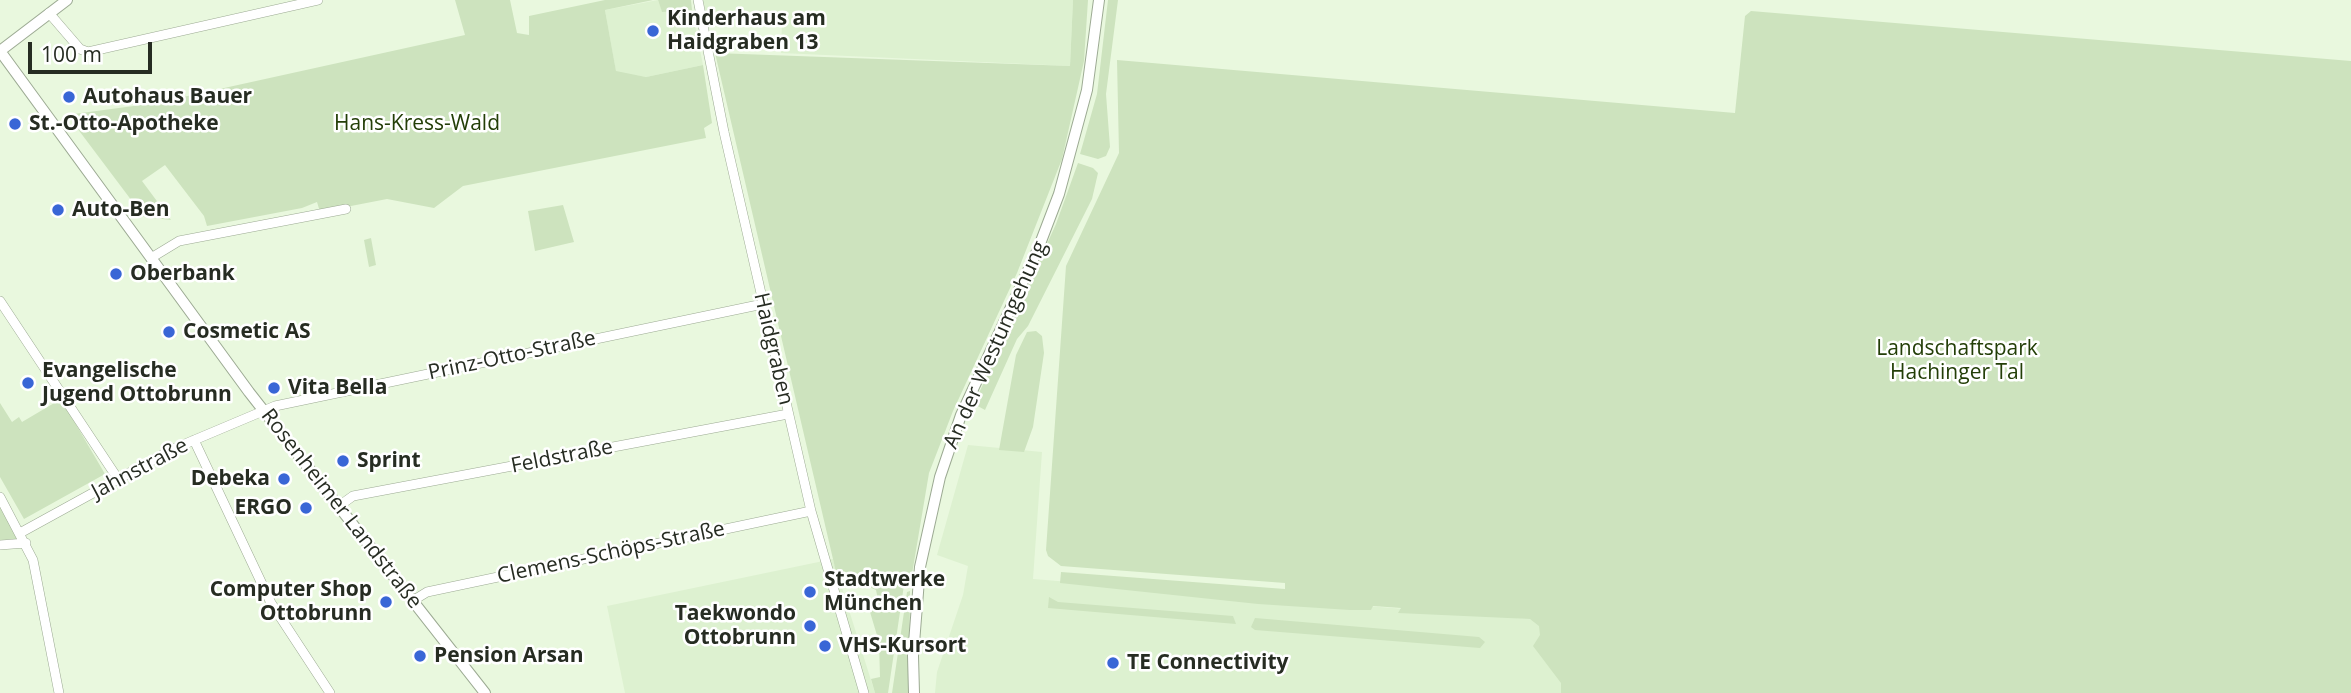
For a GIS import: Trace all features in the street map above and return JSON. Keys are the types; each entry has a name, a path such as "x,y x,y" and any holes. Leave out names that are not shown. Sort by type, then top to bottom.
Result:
{"main road":[{"path":"0,51 67,0"},
{"name":"An der Westumgehung","path":"914,693 917,589 936,490 961,415 1038,249 1059,194 1087,90 1098,0"},
{"name":"Rosenheimer Landstraße","path":"0,51 263,411 485,693"}],"street":[{"path":"50,13 80,49 88,52 318,0"},
{"name":"Haidgraben","path":"698,0 724,132 811,511 864,693"},
{"path":"150,258 178,242 346,209"},
{"path":"0,301 118,479"},
{"name":"Prinz-Otto-Straße","path":"263,411 373,385 763,304"},
{"name":"Jahnstraße","path":"20,533 194,440 263,411"},
{"name":"Feldstraße","path":"339,506 353,496 788,414"},
{"path":"194,440 271,603 330,693"},
{"path":"0,497 26,542 33,560 59,693"},
{"name":"Clemens-Schöps-Straße","path":"414,600 427,592 811,511"},
{"path":"0,545 26,542"}],"shaded area":[{"name":"Kinderhaus am Haidgraben 13","path":"658,0 662,11 692,10 703,65 646,77 616,72 605,10"},
{"path":"703,0 1073,0 1070,66 781,53 782,22 706,14"},
{"path":"968,445 1042,452 1033,579 1566,622 1563,693 935,693 937,672 963,595 968,566 937,555"},
{"path":"833,559 875,693 625,693 607,606"}],"green space":[{"name":"Hans-Kress-Wald","path":"455,0 510,0 517,33 529,35 529,16 605,0 653,0 605,10 616,71 646,77 703,65 712,123 704,128 706,138 463,186 434,208 387,199 320,212 317,202 302,208 207,226 204,216 165,165 142,181 171,220 144,217 71,120 74,114 156,103 465,35"},
{"path":"658,0 691,0 692,10 662,12"},
{"path":"1073,0 1088,0 1084,61 1062,159 1017,273 953,411 929,473 912,574 909,582 904,585 888,693 875,693 871,679 880,677 879,642 870,612 879,605 876,590 836,572 715,53 1070,66"},
{"path":"1108,0 1118,0 1106,94 1110,147 1106,156 1098,159 1080,154 1097,94"},
{"name":"Landschaftspark Hachinger Tal","path":"1751,11 2351,61 2351,693 1561,693 1561,683 1533,646 1540,635 1539,626 1530,619 1398,613 1401,608 1373,606 1371,610 1350,610 1258,604 1060,583 1061,572 1285,589 1285,583 1061,566 1048,556 1046,550 1066,266 1119,153 1117,60 1735,113 1745,16"},
{"path":"1078,163 1093,168 1098,173 1092,199 1028,326 1017,339 985,410 974,404 1056,224"},
{"path":"563,205 574,242 535,251 528,211"},
{"path":"371,238 376,265 369,267 364,240"},
{"path":"1036,331 1042,336 1044,353 1033,427 1024,452 999,450 1016,355 1027,332"},
{"path":"61,399 105,474 24,519 0,477 0,403 12,422 19,417 22,422"},
{"path":"0,505 18,539 0,540"},
{"path":"910,591 909,693 892,693 907,592"},
{"path":"1049,597 1058,602 1233,616 1236,624 1048,608"},
{"path":"1255,618 1479,637 1485,642 1480,648 1255,630 1251,627"}],"place":[{"name":"Kinderhaus am Haidgraben 13","path":"653,31"},
{"name":"Autohaus Bauer","path":"69,97"},
{"name":"St.-Otto-Apotheke","path":"15,124"},
{"name":"Auto-Ben","path":"58,210"},
{"name":"Oberbank","path":"116,274"},
{"name":"Cosmetic AS","path":"169,332"},
{"name":"Evangelische Jugend Ottobrunn","path":"28,383"},
{"name":"Vita Bella","path":"274,388"},
{"name":"Sprint","path":"343,461"},
{"name":"Debeka","path":"284,479"},
{"name":"ERGO","path":"306,508"},
{"name":"Stadtwerke München","path":"810,592"},
{"name":"Computer Shop Ottobrunn","path":"386,602"},
{"name":"Taekwondo Ottobrunn","path":"810,626"},
{"name":"VHS-Kursort","path":"825,646"},
{"name":"Pension Arsan","path":"420,656"},
{"name":"TE Connectivity","path":"1113,663"}]}
